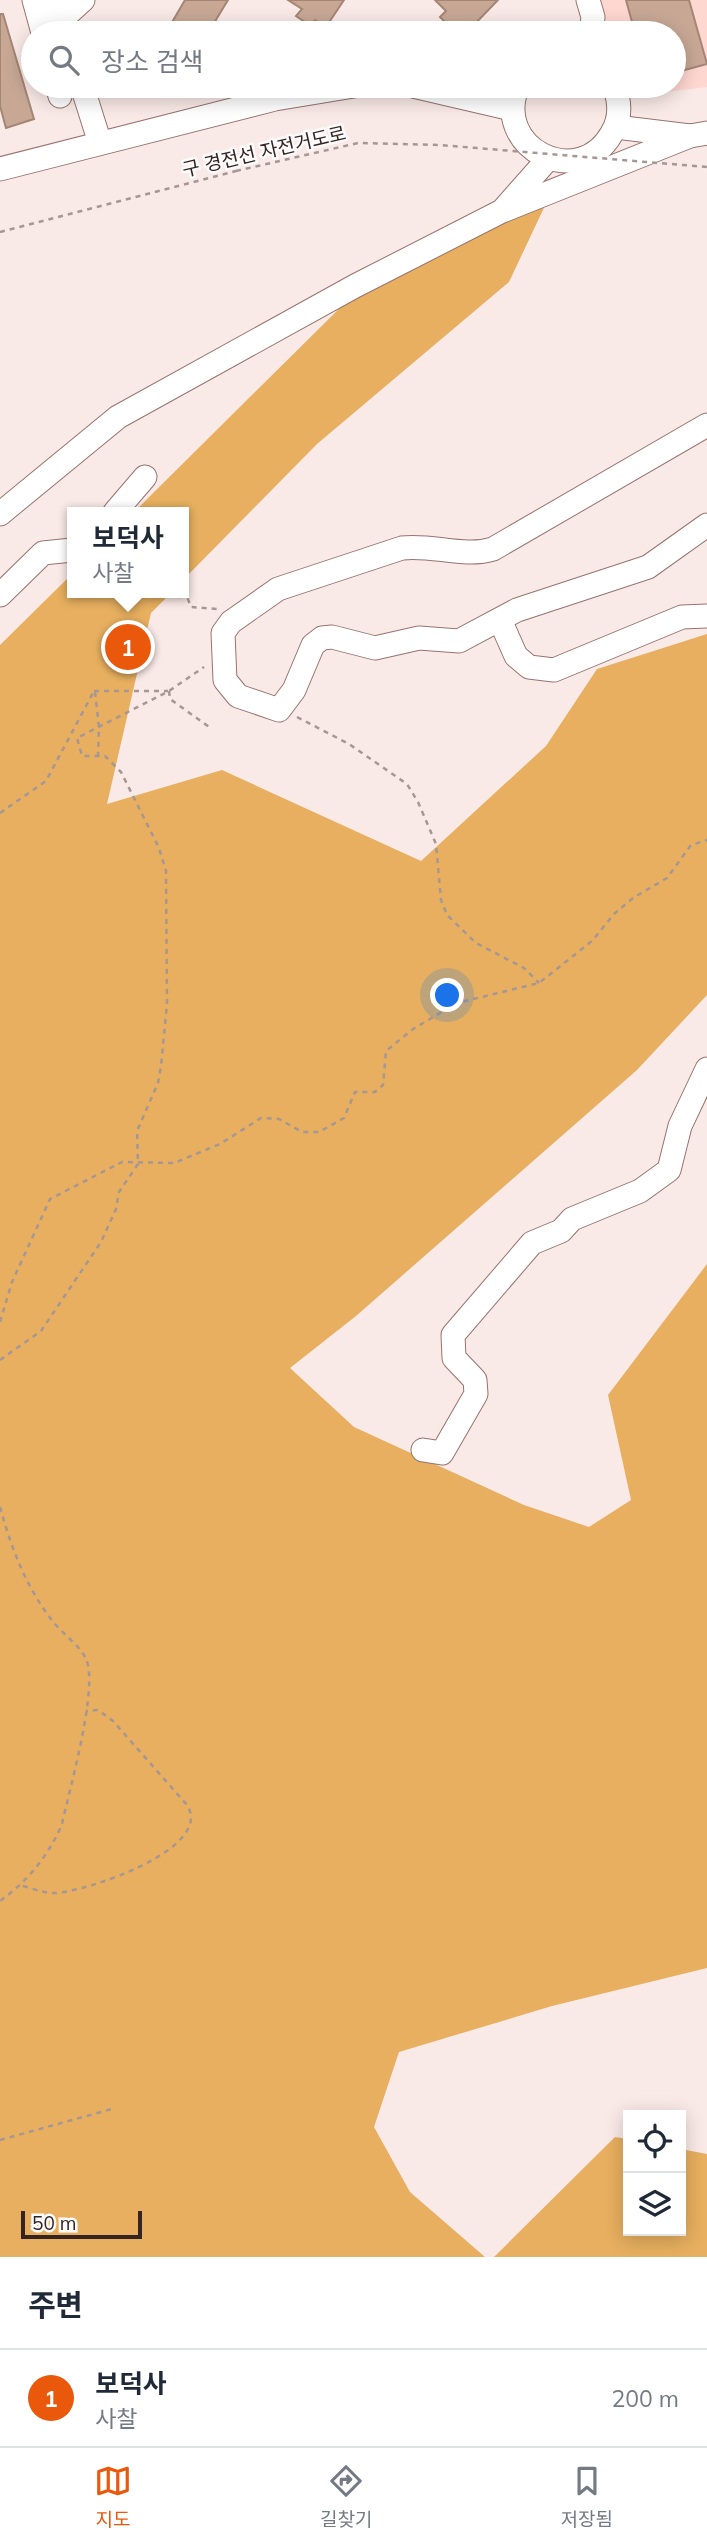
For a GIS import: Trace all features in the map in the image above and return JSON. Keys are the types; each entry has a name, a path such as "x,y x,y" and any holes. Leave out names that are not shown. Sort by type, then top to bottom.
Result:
{"street":[{"path":"34,0 55,21"},
{"path":"57,21 83,0"},
{"path":"588,0 592,21"},
{"path":"86,98 100,143"},
{"path":"0,169 281,98"},
{"path":"465,98 512,109"},
{"path":"515,98 512,109 522,138 533,150 548,159 572,161 596,153 608,141 616,127 619,110 616,98"},
{"path":"616,127 699,135"},
{"path":"0,514 118,417 355,286 502,211 699,135"},
{"path":"502,211 548,159"},
{"path":"707,425 493,549 477,552 417,546 402,548 278,589 232,622 223,633 225,680 238,696 279,710 294,690 313,645 322,638 332,637 376,648 419,638 459,641 517,610 648,567 707,525"},
{"path":"119,507 145,477"},
{"path":"0,595 43,553 67,551"},
{"path":"500,620 516,656 528,667 554,670 682,617 707,616"},
{"path":"423,1450 442,1453 476,1394 475,1380 454,1358 453,1335 532,1243 561,1231 572,1219 640,1191 669,1170 680,1126 707,1069"}],"path":[{"name":"구 경전선 자전거도로","path":"0,232 236,171 358,143 440,145 707,167"},
{"path":"188,598 191,607 223,611"},
{"path":"0,1360 41,1331 101,1242 116,1209 118,1192 138,1164 137,1131 158,1083 166,1032 166,871 159,848 121,772 111,760 98,755 82,756 77,738 169,691 222,654"},
{"path":"94,691 169,691"},
{"path":"94,691 99,727 98,755"},
{"path":"0,813 47,781 94,691"},
{"path":"169,691 170,699 212,729"},
{"path":"279,710 349,744 407,785 418,802 436,844 441,900 447,915 476,943 524,968 539,983"},
{"path":"0,1322 12,1282 50,1199 122,1162 174,1163 220,1144 261,1118 279,1119 302,1132 319,1132 344,1118 355,1093 375,1092 383,1085 386,1051 413,1029 457,1003 539,983 592,941 614,914 633,898 667,878 691,845 707,840"},
{"path":"0,1507 18,1564 31,1588 50,1618 87,1660 86,1711 62,1824 22,1886 0,1901"},
{"path":"22,1886 56,1893 136,1868 174,1848 191,1824 192,1816 187,1805 113,1721 98,1710 86,1711"},
{"path":"0,2140 112,2109"}],"shaded area":[{"path":"600,0 707,0 707,87 686,90 686,21 606,21"},
{"path":"550,195 509,282 317,444 189,574 189,507 139,507 352,296"},
{"path":"67,579 67,598 166,598 151,613 107,804 222,770 421,861 546,746 597,669 707,634 707,995 637,1070 356,1316 290,1368 354,1427 524,1505 589,1527 631,1500 608,1395 707,1264 707,1968 552,2006 399,2052 374,2127 410,2192 485,2257 0,2257 0,645"},
{"path":"615,2137 623,2138 623,2236 686,2236 686,2150 707,2154 707,2257 494,2257"}],"building":[{"path":"185,0 228,0 215,21 173,21"},
{"path":"288,0 344,0 330,21 304,21 296,16 302,9"},
{"path":"435,0 498,0 478,21 444,21 440,17 446,11"},
{"path":"626,0 689,0 707,64 686,70 686,21 632,21"},
{"path":"0,14 3,14 21,75 21,98 28,98 34,119 6,128 0,106"}],"place":[{"name":"보덕사","path":"128,647"}]}
